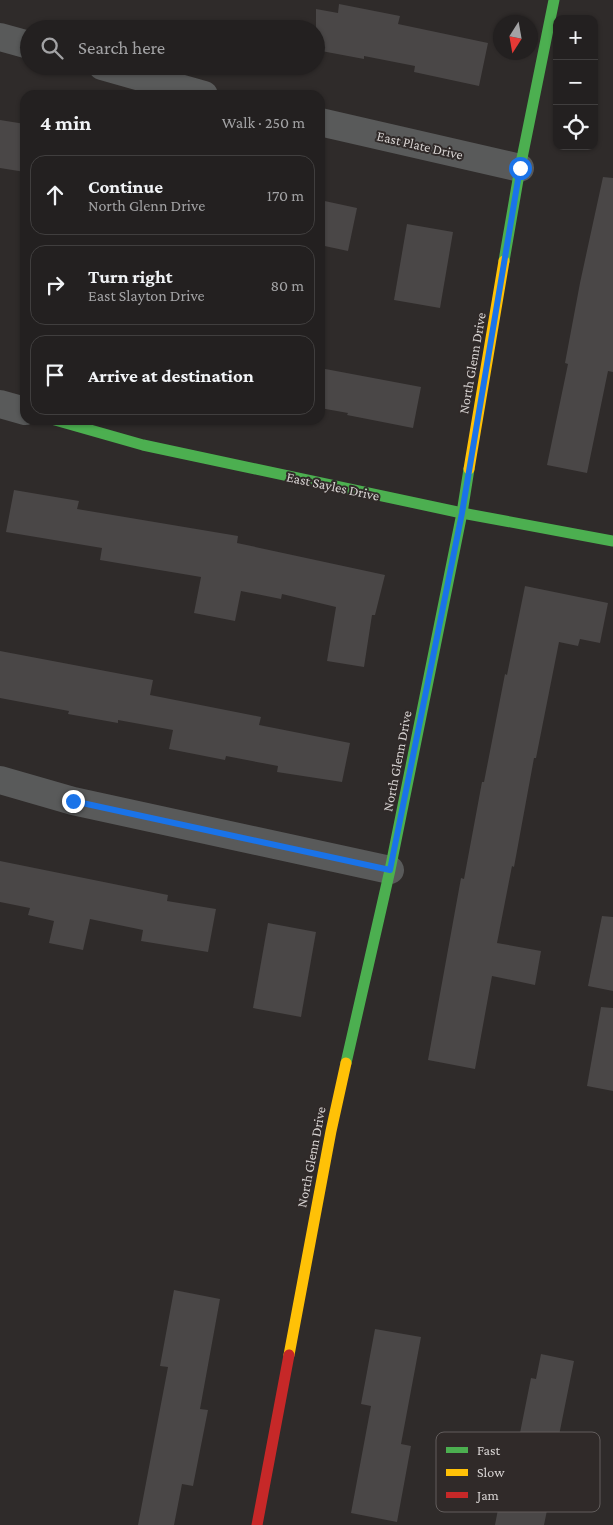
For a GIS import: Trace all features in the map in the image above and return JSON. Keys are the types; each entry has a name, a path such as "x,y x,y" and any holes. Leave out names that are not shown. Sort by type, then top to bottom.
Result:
{"street":[{"name":"North Glenn Drive","path":"258,1525 331,1131 390,870 462,513 520,168 554,0"},
{"path":"0,37 20,43"},
{"path":"134,75 186,90"},
{"name":"East Plate Drive","path":"325,123 520,168"},
{"path":"0,404 20,410"},
{"name":"East Sayles Drive","path":"72,425 143,446 462,513 613,541"},
{"path":"0,780 73,801 390,870"}],"building":[{"path":"339,4 400,16 398,24 488,43 479,86 414,72 415,66 364,56 364,59 325,52 325,20 316,20 316,9 338,13"},
{"path":"0,120 20,123 20,171 0,168"},
{"path":"603,177 613,178 613,372 608,371 587,473 547,465 568,364 565,363 580,283"},
{"path":"325,201 357,208 348,251 325,246"},
{"path":"407,224 453,232 440,308 394,300"},
{"path":"325,369 421,387 413,428 347,415 348,413 325,409"},
{"path":"14,490 79,501 77,509 238,536 237,543 385,575 375,615 372,615 364,667 327,661 336,607 282,594 281,599 241,591 235,621 194,613 201,577 100,560 102,548 6,532"},
{"path":"525,586 608,603 600,643 580,639 578,646 559,642 497,943 541,951 535,985 492,976 475,1069 428,1060 461,878 464,879 482,782 484,782 505,674 507,675"},
{"path":"0,651 153,680 150,695 261,717 259,725 350,743 342,782 277,772 278,766 226,756 225,760 169,749 173,730 118,720 118,723 68,714 69,711 0,698"},
{"path":"0,861 168,895 167,901 216,909 208,952 141,941 143,930 90,919 83,950 49,943 54,921 28,915 30,908 0,902"},
{"path":"602,916 613,917 613,991 588,986"},
{"path":"268,923 316,932 301,1017 253,1008"},
{"path":"601,1007 613,1008 613,1091 587,1086"},
{"path":"174,1290 220,1299 200,1409 208,1410 193,1486 182,1484 174,1525 138,1525 168,1367 160,1366"},
{"path":"375,1329 421,1337 401,1444 411,1446 397,1522 351,1513 371,1406 361,1404"},
{"path":"541,1354 574,1361 560,1432 520,1432 531,1378 536,1379"},
{"path":"497,1512 547,1512 544,1525 495,1525"}],"traffic: fast":[{"path":"504,261 520,168 554,0"},
{"path":"73,425 143,445 462,513 613,541"},
{"path":"346,1063 390,870 462,513 469,469"}],"traffic: slow":[{"path":"469,469 504,261"},
{"path":"289,1355 331,1131 346,1063"}],"traffic: jam":[{"path":"257,1525 289,1355"}],"route":[{"path":"73,801 390,870 462,513 520,168"}]}
